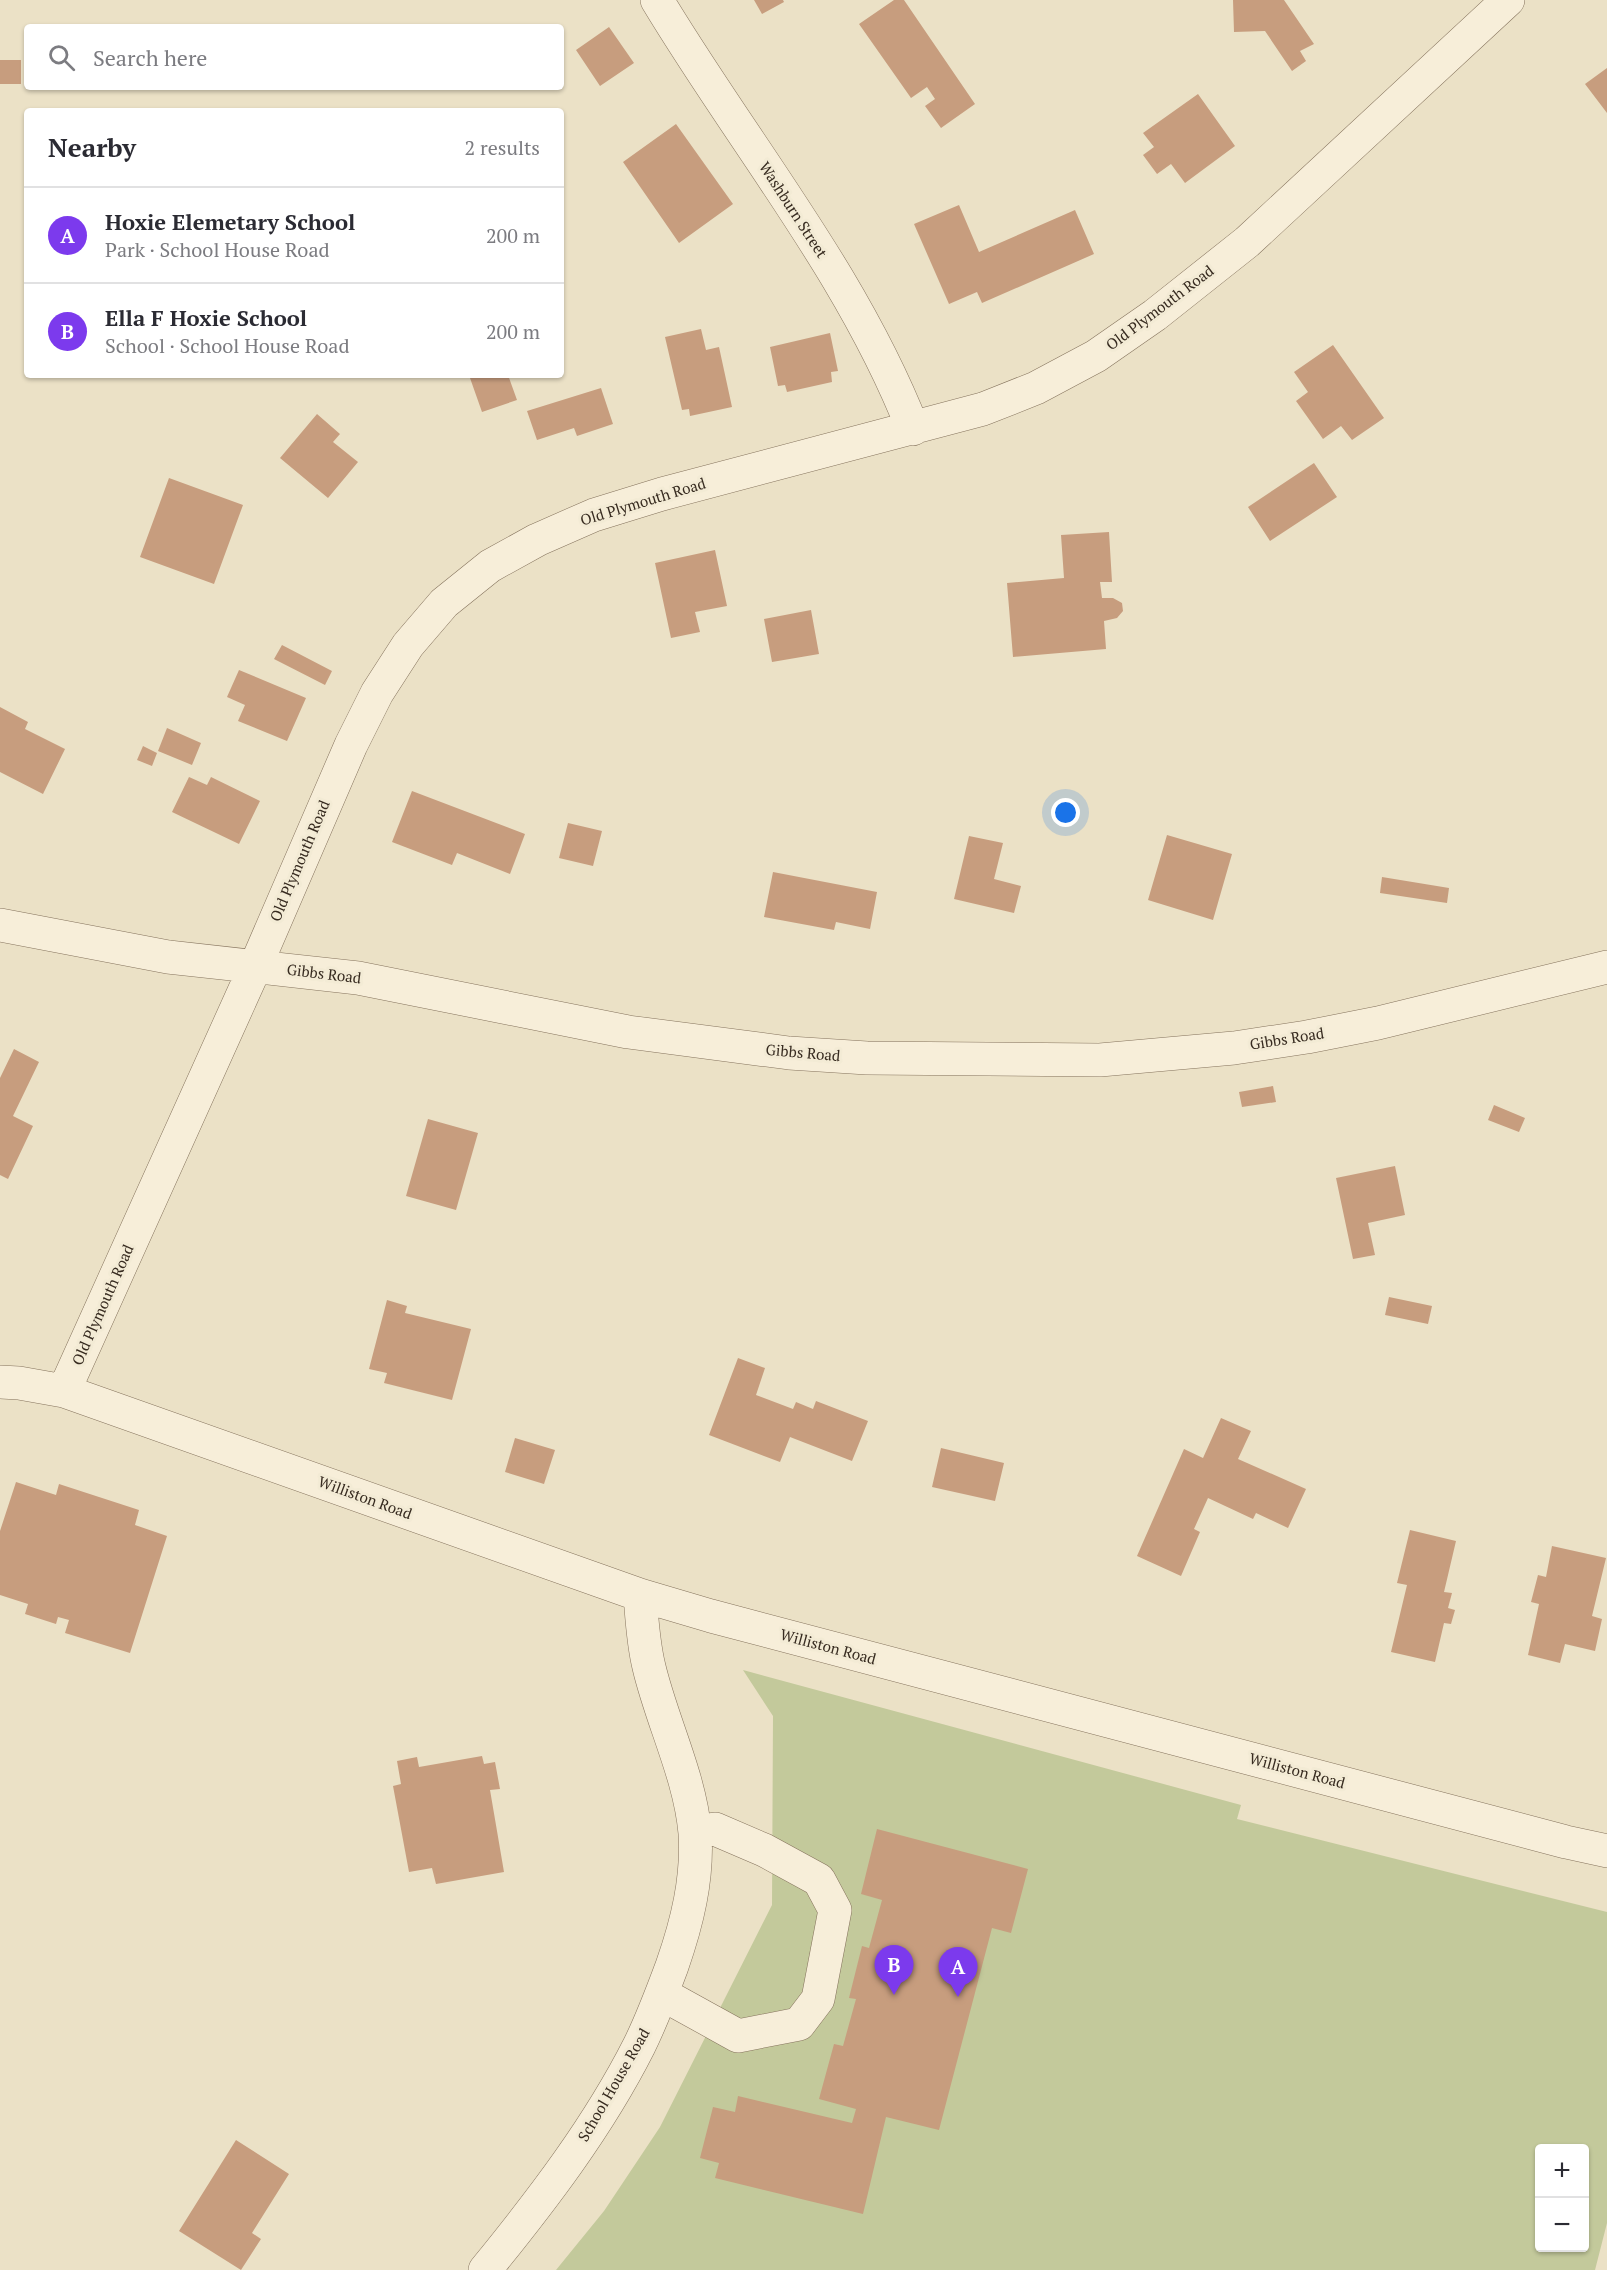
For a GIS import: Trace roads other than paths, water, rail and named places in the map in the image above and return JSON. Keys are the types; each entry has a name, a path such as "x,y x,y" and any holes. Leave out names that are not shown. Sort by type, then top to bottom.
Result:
{"street":[{"name":"Washburn Street","path":"657,0 814,239 896,385 913,429"},
{"name":"Old Plymouth Road","path":"64,1391 256,965 313,829 351,746 377,693 408,645 444,603 490,566 537,540 594,515 662,494 913,429 983,408 1036,388 1096,356 1155,315 1247,242 1508,0"},
{"name":"Gibbs Road","path":"0,925 168,957 358,978 628,1032 789,1053 867,1058 1100,1060 1162,1056 1307,1037 1378,1023 1607,967"},
{"path":"0,1382 64,1391"},
{"name":"Williston Road","path":"64,1391 640,1595 1607,1851"},
{"name":"School House Road","path":"485,2270 533,2211 582,2141 639,2046 662,1994 684,1930 695,1876 694,1832 687,1791 649,1668 643,1635 640,1595"},
{"path":"662,1994 738,2036 799,2024 818,2000 835,1910 819,1880 764,1850 715,1829 694,1832"}],"place":[{"name":"Ella F Hoxie School","path":"894,1995"},
{"name":"Hoxie Elemetary School","path":"958,1997"}]}
